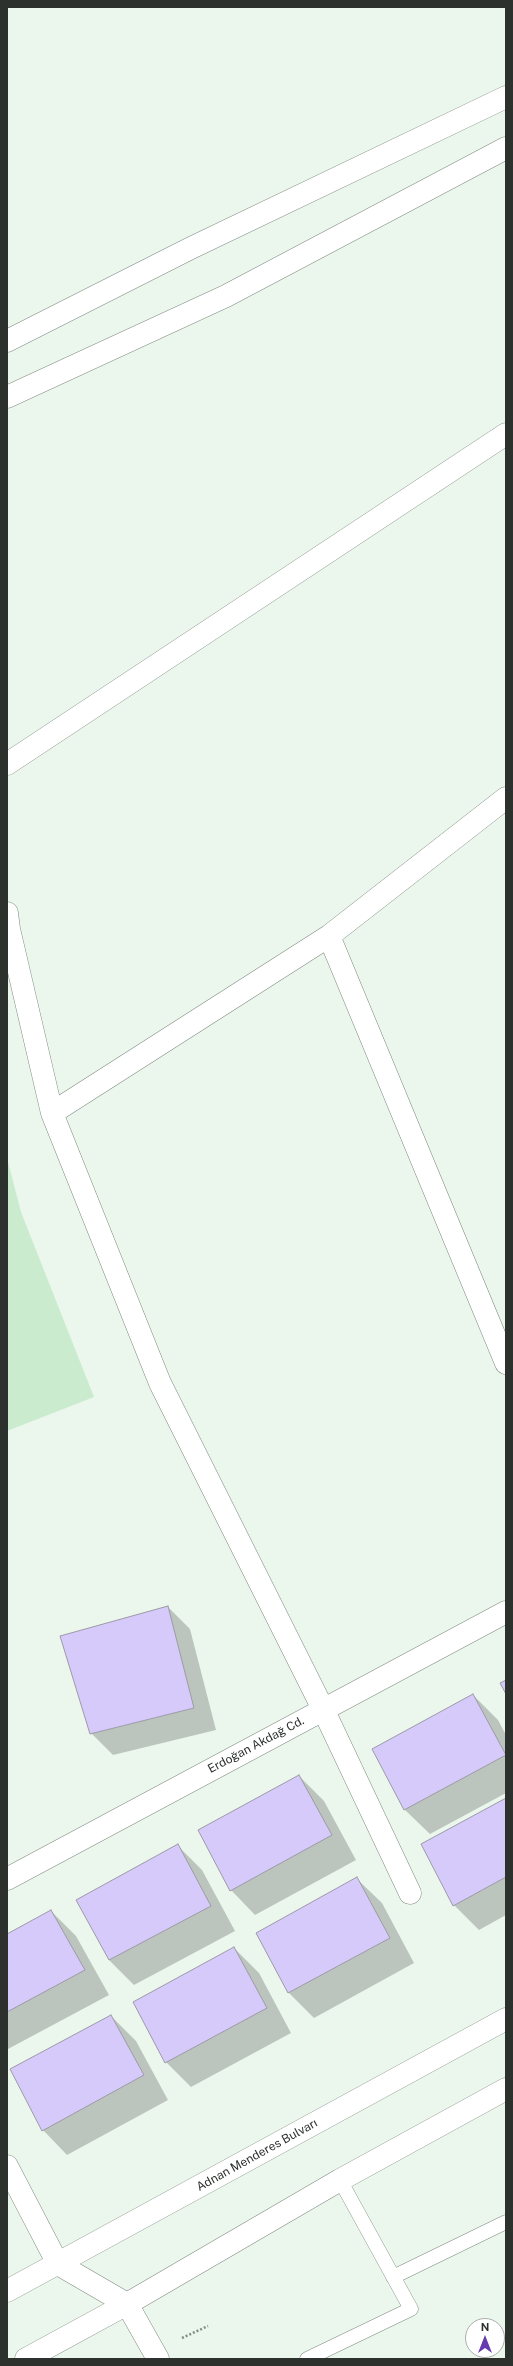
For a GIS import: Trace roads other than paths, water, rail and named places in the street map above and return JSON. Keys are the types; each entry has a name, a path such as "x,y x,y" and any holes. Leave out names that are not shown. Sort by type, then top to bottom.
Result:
{"main road":[{"path":"7,341 191,248 506,97"},
{"path":"7,397 226,296 500,153"},
{"path":"7,764 506,434"},
{"path":"52,1113 329,936 506,798"},
{"path":"7,913 9,929 52,1113 160,1383 324,1709 410,1893"},
{"path":"329,936 506,1363"},
{"name":"Erdoğan Akdağ Cd.","path":"7,1879 506,1612"},
{"name":"Adnan Menderes Bulvarı","path":"7,2291 506,2019"},
{"path":"26,2359 127,2304 340,2180 506,2089"},
{"path":"7,2166 13,2192 58,2264 127,2304 158,2359"}],"lane":[{"path":"307,2359 411,2309 340,2180"},
{"path":"393,2277 506,2222"}]}
